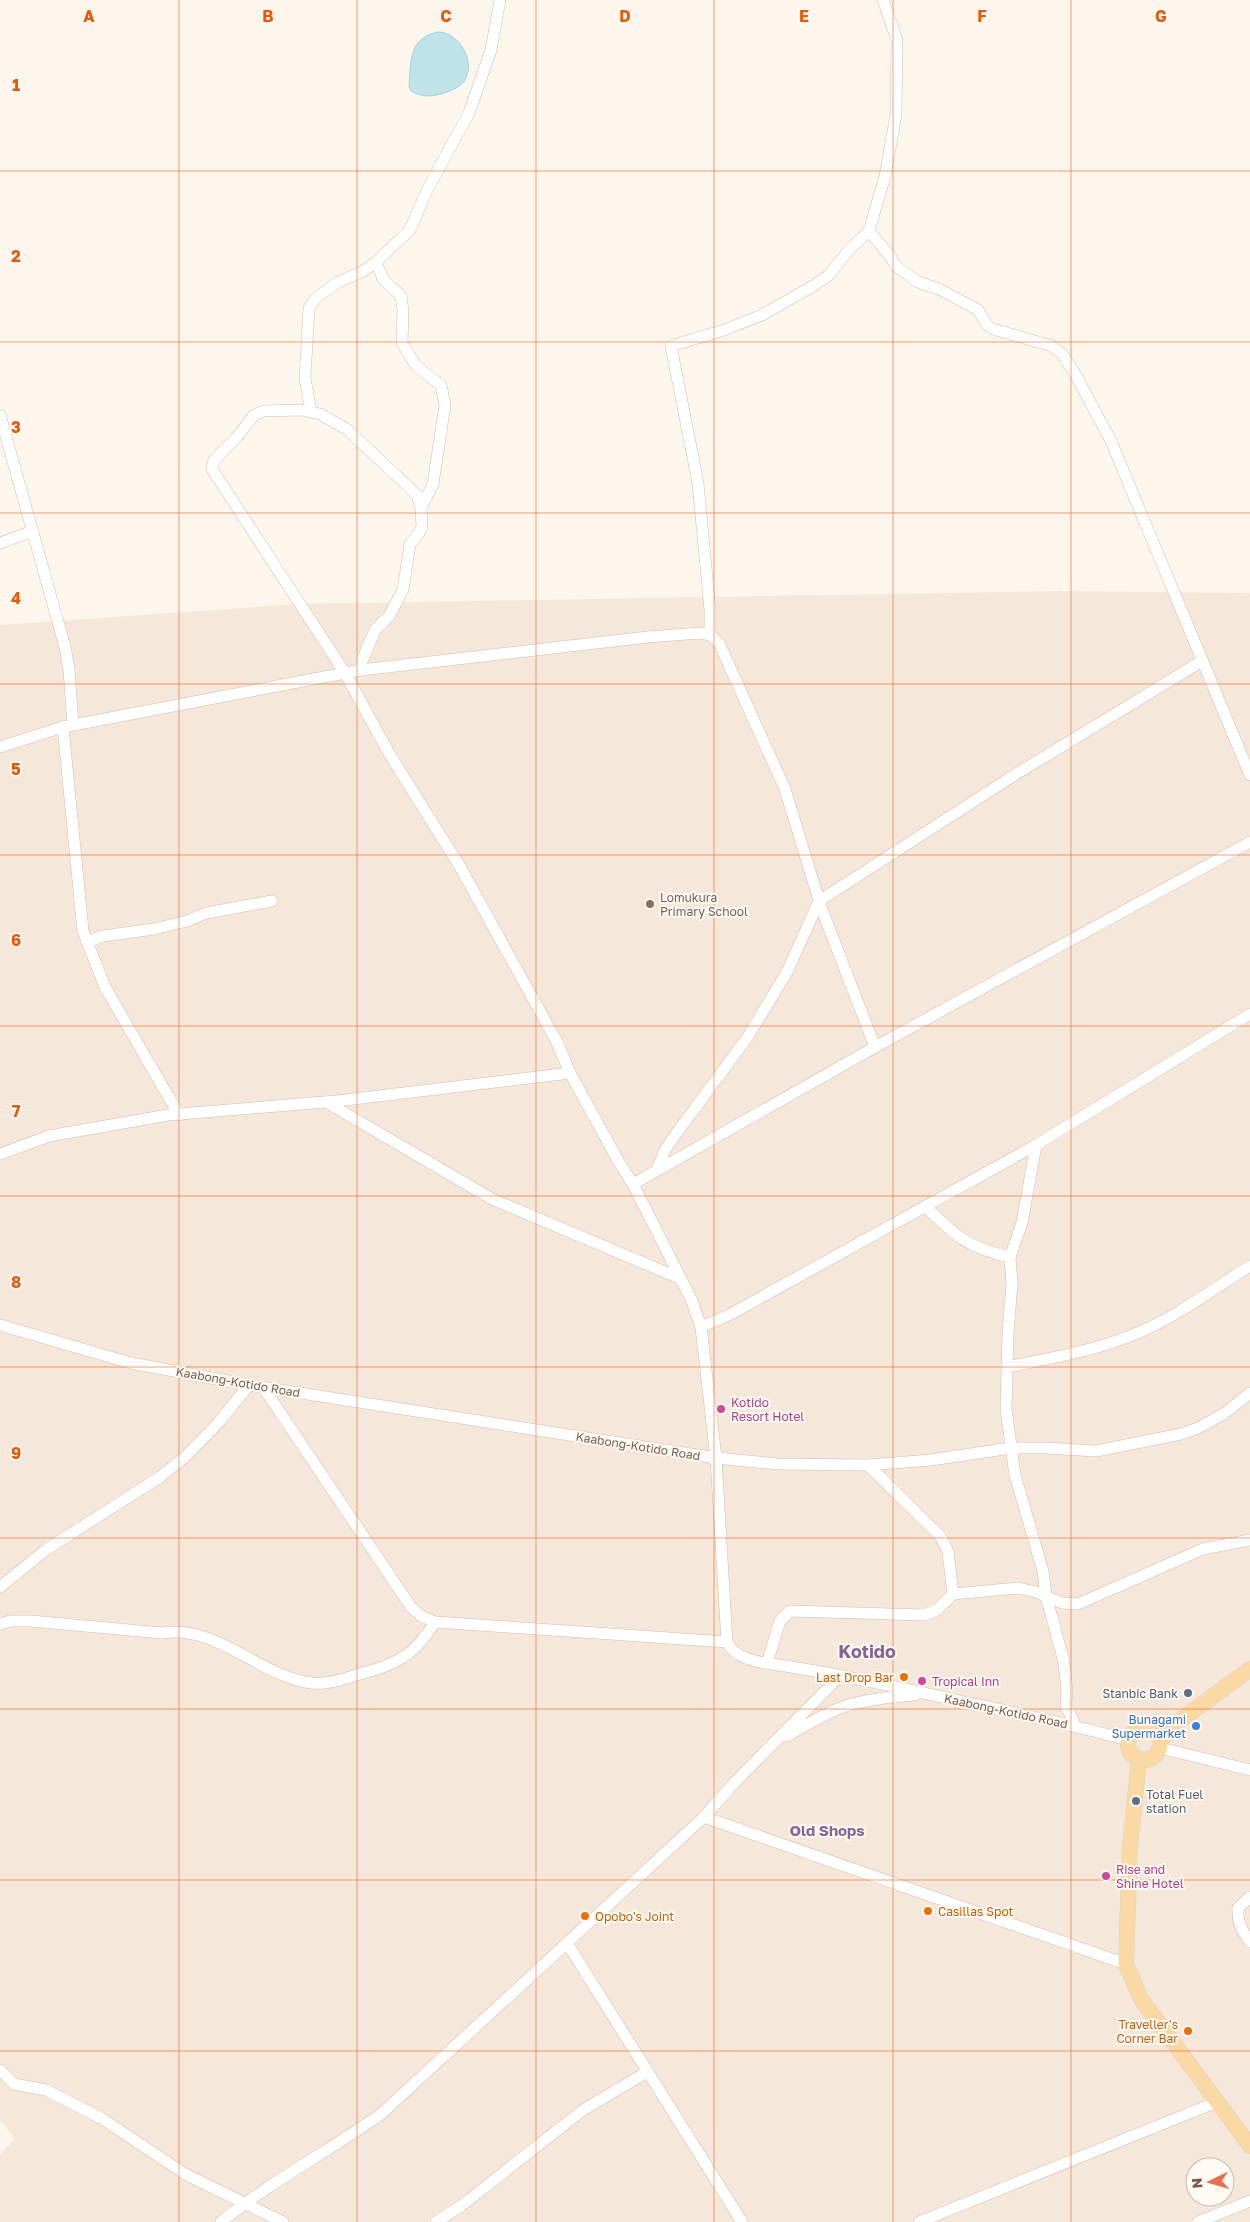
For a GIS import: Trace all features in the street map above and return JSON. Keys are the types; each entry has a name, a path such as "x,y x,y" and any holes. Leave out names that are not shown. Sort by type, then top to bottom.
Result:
{"main road":[{"path":"1139,1760 1151,1758 1156,1754 1157,1740 1250,1668"},
{"path":"1139,1760 1132,1754 1128,1740 1138,1730 1145,1728 1157,1740"},
{"path":"1139,1760 1130,1846 1126,1964 1141,1999 1250,2146"}],"street":[{"path":"311,411 305,378 310,308 316,298 338,282 362,272 376,262 410,230 427,190 469,113 491,50 500,0"},
{"path":"710,635 710,610 701,503 671,346 724,330 762,315 813,286 829,274 848,251 869,231 885,176 896,115 897,40 883,0"},
{"path":"869,231 896,266 918,282 939,289 978,310 992,329 1046,344 1062,354 1111,441 1250,774"},
{"path":"376,262 383,279 401,296 403,311 402,343 416,366 441,385 444,396 445,405 433,484 421,508"},
{"path":"361,670 362,661 375,630 389,616 403,590 410,544 422,527 420,500 412,489 354,435 320,414 311,411 264,411 254,415 238,437 214,460 212,470 345,673 362,708 502,940 557,1042 570,1073 633,1184 692,1301 701,1327 716,1458 778,1464 868,1465 930,1460 1011,1448 1046,1448 1096,1452 1181,1434 1198,1428 1225,1412 1250,1393"},
{"path":"0,415 66,647 70,670 68,726 83,931 104,987 179,1114"},
{"path":"0,542 33,531"},
{"path":"0,747 68,726 361,670 648,637 691,634 710,635 719,643 785,789 820,901 876,1047"},
{"path":"657,1170 665,1150 747,1038 787,972 820,901 1013,776 1202,660"},
{"path":"633,1184 876,1047 1250,842"},
{"path":"87,942 103,936 154,929 187,921 206,913 272,901"},
{"path":"701,1327 731,1314 1036,1146 1250,1014"},
{"path":"0,1154 49,1136 179,1114 326,1102 570,1073"},
{"path":"326,1102 492,1199 679,1278"},
{"path":"1036,1146 1022,1223 1010,1257 1012,1284 1006,1409 1015,1475 1044,1571 1046,1596 1063,1658 1067,1689 1066,1706 1075,1726"},
{"path":"925,1206 968,1244 979,1250 1010,1257"},
{"path":"1007,1367 1130,1336 1194,1303 1250,1266"},
{"name":"Kaabong-Kotido Road","path":"0,1325 131,1363 249,1385 716,1458 727,1642 731,1651 738,1656 767,1663 841,1675 1075,1726 1128,1740"},
{"path":"0,1587 47,1549 160,1477 179,1462 219,1422 249,1385"},
{"path":"263,1387 411,1607 421,1616 435,1622 727,1642"},
{"path":"868,1465 940,1537 948,1552 953,1594"},
{"path":"1238,1542 1250,1530"},
{"path":"767,1663 780,1621 790,1611 924,1615 938,1610 953,1594 1018,1588 1062,1603 1078,1604 1204,1549 1250,1540"},
{"path":"0,1624 10,1621 30,1621 162,1633 178,1631 196,1633 288,1678 313,1683 343,1679 375,1670 403,1658 423,1641 435,1622"},
{"path":"220,2222 244,2203 334,2147 381,2114 704,1817 734,1782 841,1675"},
{"path":"775,1743 819,1717 847,1706 884,1698 927,1694"},
{"path":"1157,1740 1250,1770"},
{"path":"704,1817 1126,1964"},
{"path":"1250,1896 1238,1908 1240,1927 1250,1942"},
{"path":"567,1943 646,2072 742,2222"},
{"path":"0,2070 14,2084 46,2090 101,2118 185,2174 283,2222"},
{"path":"436,2222 461,2206 582,2110 646,2072"},
{"path":"919,2222 1217,2102"},
{"path":"1198,2222 1250,2201"}],"shaded area":[{"path":"1058,591 1250,593 1250,2222 0,2222 0,2154 15,2139 0,2120 0,625 298,604"}],"water":[{"path":"438,32 452,37 463,48 468,63 466,78 459,86 444,93 429,96 418,94 411,91 409,87 413,52 421,40 428,35"}],"place":[{"name":"Lomukura Primary School","path":"650,904"},
{"name":"Kotido Resort Hotel","path":"721,1409"},
{"name":"Last Drop Bar","path":"904,1677"},
{"name":"Tropical Inn","path":"922,1681"},
{"name":"Stanbic Bank","path":"1188,1693"},
{"name":"Bunagami Supermarket","path":"1196,1726"},
{"name":"Total Fuel station","path":"1136,1801"},
{"name":"Rise and Shine Hotel","path":"1106,1876"},
{"name":"Casillas Spot","path":"928,1911"},
{"name":"Opobo's Joint","path":"585,1916"},
{"name":"Traveller's Corner Bar","path":"1188,2031"}],"district":[{"name":"Kotido","path":"867,1651"},
{"name":"Old Shops","path":"827,1830"}]}
